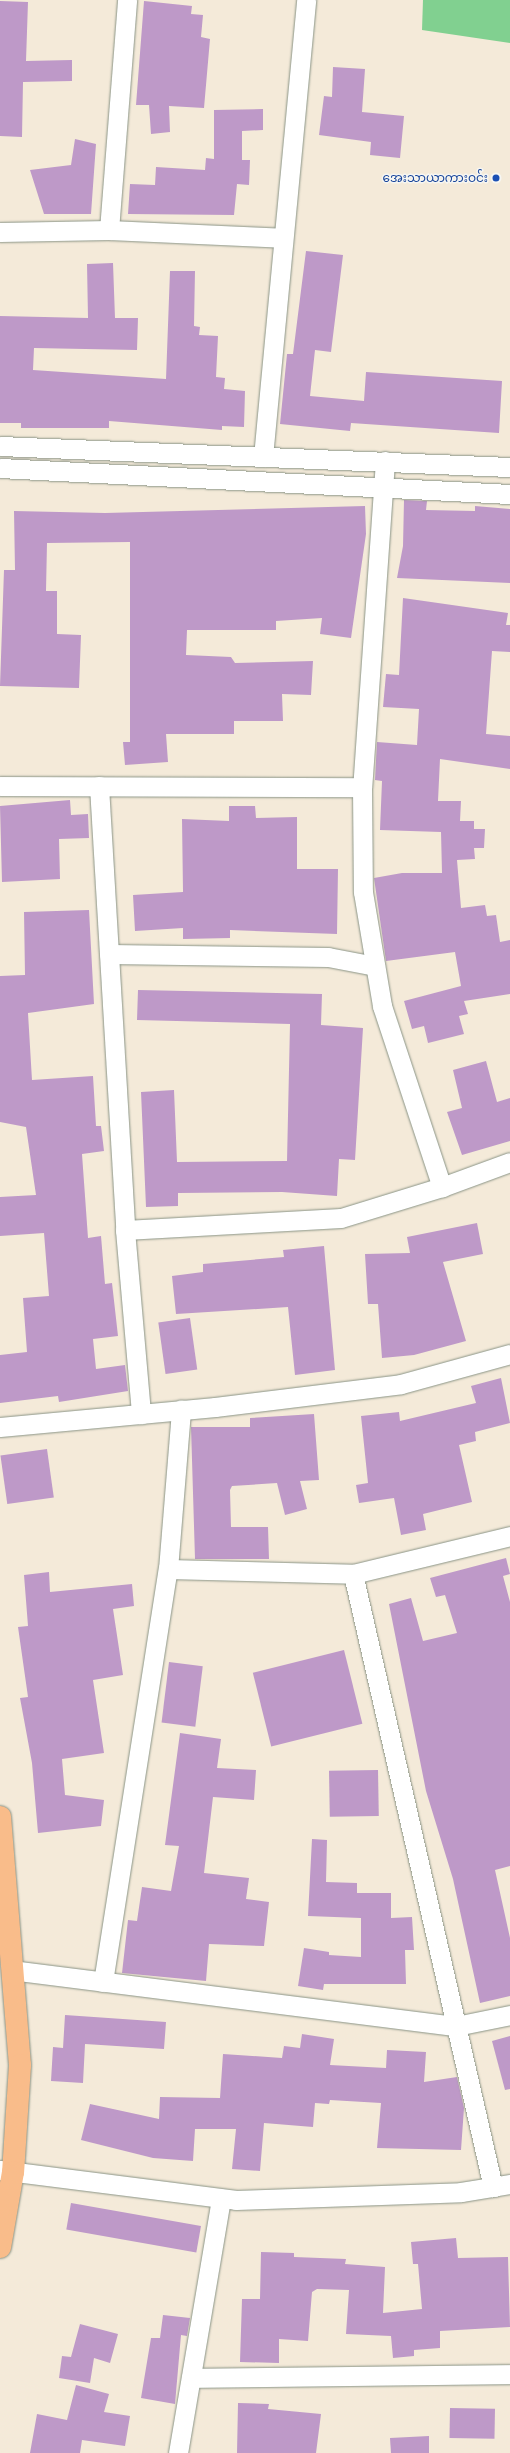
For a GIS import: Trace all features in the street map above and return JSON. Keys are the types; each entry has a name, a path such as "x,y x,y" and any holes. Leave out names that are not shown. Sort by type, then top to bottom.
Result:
{"highway":[{"path":"0,1818 11,1970 20,2065 7,2171 0,2247"}],"street":[{"path":"109,230 127,0"},
{"path":"263,457 279,312 282,238 306,0"},
{"path":"0,232 109,230 282,238"},
{"path":"0,446 510,467"},
{"path":"385,461 385,486 362,787 363,892 382,1006 442,1187"},
{"path":"0,468 252,483 385,486 510,494"},
{"path":"0,786 362,787"},
{"path":"99,786 125,1230 141,1414"},
{"path":"109,954 328,957 375,966"},
{"path":"125,1230 340,1218 442,1187 510,1162"},
{"path":"0,1427 181,1410 401,1384 510,1354"},
{"path":"103,1982 168,1569 181,1410"},
{"path":"168,1569 353,1574 510,1536"},
{"path":"7,2171 221,2199 461,2192 502,2186 456,2026 353,1574"},
{"path":"11,1970 456,2026 510,2016"},
{"path":"178,2453 221,2199"},
{"path":"191,2378 510,2374"}],"green space":[{"path":"423,0 510,0 510,43 422,30"}],"building":[{"path":"0,1 28,2 26,61 72,60 72,81 23,82 22,137 0,136"},
{"path":"144,1 192,6 191,14 203,15 201,37 210,39 204,108 169,106 170,132 151,134 149,105 136,105"},
{"path":"333,67 365,69 362,112 404,116 400,158 370,155 371,142 319,135 324,96 332,97"},
{"path":"263,109 263,130 242,131 242,160 250,160 249,185 237,184 234,215 128,214 130,184 155,185 156,167 205,170 206,158 214,159 214,110"},
{"path":"75,139 96,144 91,214 44,214 30,170 71,165"},
{"path":"306,251 343,255 331,352 315,350 310,396 364,401 366,372 502,381 499,433 351,423 350,431 280,424 287,354 293,354"},
{"path":"113,263 115,318 138,318 137,350 34,348 33,370 166,379 170,271 195,271 194,326 200,327 199,335 218,336 216,377 225,378 224,389 245,391 244,427 222,426 222,430 109,421 109,428 21,428 21,423 0,423 0,316 88,318 87,264"},
{"path":"404,500 427,501 426,510 475,511 475,506 510,509 510,583 397,578 403,546"},
{"path":"365,506 366,534 351,638 320,634 322,618 276,621 276,630 187,630 186,655 231,657 235,663 313,661 311,695 282,694 283,721 234,721 234,734 166,734 168,762 125,765 123,742 130,742 130,542 47,543 46,591 57,591 57,634 81,635 79,688 0,686 4,570 15,570 14,511 105,513"},
{"path":"403,598 508,613 506,625 510,625 510,652 492,651 486,734 510,736 510,769 440,759 438,801 461,801 460,821 474,821 474,829 485,829 484,848 474,848 475,859 457,860 461,908 485,905 487,916 496,915 500,942 510,940 510,994 464,1001 468,1014 459,1016 464,1034 428,1043 424,1026 412,1029 404,1001 461,986 455,952 386,961 374,878 402,873 442,873 441,832 380,830 382,781 375,780 377,742 417,745 419,709 383,707 386,674 399,675"},
{"path":"70,800 71,815 88,814 89,838 59,839 60,879 2,882 0,806"},
{"path":"229,806 255,806 256,818 297,817 297,869 338,869 337,934 230,930 230,938 183,939 183,928 135,931 133,895 183,892 182,819 229,821"},
{"path":"89,910 94,1004 28,1013 32,1080 93,1076 96,1126 101,1126 104,1151 82,1154 88,1238 101,1236 105,1284 112,1283 118,1336 93,1339 96,1369 125,1365 128,1391 59,1402 58,1396 0,1403 0,1355 27,1352 23,1298 49,1296 44,1233 0,1236 0,1197 36,1195 26,1127 0,1122 0,976 25,975 24,912"},
{"path":"138,990 322,994 321,1025 363,1028 355,1160 339,1159 337,1196 282,1192 178,1193 178,1206 146,1207 141,1092 174,1090 177,1162 287,1161 290,1024 137,1020"},
{"path":"486,1061 497,1102 510,1098 510,1141 462,1155 447,1112 462,1108 453,1070"},
{"path":"477,1223 483,1254 443,1262 466,1341 414,1355 382,1358 378,1304 368,1304 365,1254 410,1253 407,1237"},
{"path":"324,1246 335,1370 295,1375 288,1307 176,1314 172,1276 203,1272 203,1264 284,1257 283,1250"},
{"path":"190,1318 197,1369 166,1374 158,1322"},
{"path":"501,1378 510,1423 475,1432 476,1441 459,1445 472,1502 423,1514 426,1530 401,1535 394,1498 359,1503 356,1485 368,1483 361,1416 399,1412 400,1421 476,1403 471,1386"},
{"path":"314,1414 319,1480 300,1481 307,1509 285,1515 277,1483 232,1486 230,1490 231,1527 268,1527 269,1559 195,1559 191,1427 250,1427 250,1418"},
{"path":"47,1449 54,1498 7,1504 0,1456"},
{"path":"506,1558 510,1574 503,1576 510,1602 510,1866 495,1870 510,1938 510,1996 480,2003 453,1879 426,1791 389,1604 411,1598 423,1641 457,1633 445,1595 436,1597 430,1578"},
{"path":"49,1572 50,1592 132,1584 134,1606 113,1609 123,1675 93,1680 104,1753 62,1759 65,1795 104,1800 101,1826 38,1833 32,1763 20,1698 28,1697 18,1627 28,1626 24,1575"},
{"path":"344,1650 362,1724 271,1746 253,1673"},
{"path":"169,1662 203,1666 195,1727 162,1723"},
{"path":"180,1733 221,1739 217,1768 256,1770 254,1800 213,1797 204,1873 249,1878 246,1899 269,1902 264,1946 209,1944 206,1981 122,1973 128,1920 137,1921 142,1887 171,1891 179,1846 165,1845"},
{"path":"378,1770 379,1816 330,1817 329,1771"},
{"path":"312,1839 327,1840 326,1882 357,1883 357,1893 391,1893 391,1918 412,1917 414,1950 405,1950 406,1984 324,1984 323,1990 298,1986 304,1948 329,1952 329,1955 361,1957 361,1918 308,1916"},
{"path":"65,2015 166,2022 164,2049 85,2044 83,2083 51,2081 53,2047 63,2048"},
{"path":"302,2034 334,2039 330,2065 386,2068 387,2050 426,2052 424,2082 457,2077 464,2108 461,2150 377,2148 381,2103 330,2100 329,2104 315,2103 313,2127 264,2123 260,2171 232,2169 236,2129 195,2129 193,2161 153,2158 81,2140 90,2104 159,2119 160,2097 220,2098 223,2054 282,2058 284,2046 300,2048"},
{"path":"510,2036 510,2089 505,2090 492,2041"},
{"path":"71,2203 201,2226 196,2253 66,2230"},
{"path":"456,2238 458,2258 508,2257 510,2327 440,2331 440,2348 414,2350 414,2356 393,2358 391,2336 346,2334 349,2290 317,2289 312,2292 308,2341 279,2339 279,2363 240,2362 242,2299 260,2299 261,2252 294,2253 294,2257 346,2259 345,2264 385,2267 383,2313 422,2309 418,2264 413,2264 411,2242"},
{"path":"163,2315 190,2318 187,2336 181,2335 175,2404 141,2398 151,2338 160,2338"},
{"path":"80,2324 118,2334 110,2363 94,2358 90,2383 59,2378 62,2356 71,2357"},
{"path":"76,2385 109,2394 104,2412 130,2416 125,2446 82,2440 80,2453 30,2453 37,2414 67,2420"},
{"path":"238,2403 269,2404 268,2409 321,2414 316,2453 237,2453"},
{"path":"450,2408 495,2409 494,2439 449,2438"},
{"path":"429,2436 429,2453 391,2453 390,2438"}],"place":[{"name":"အေးသာယာကားဝင်း","path":"496,178"}]}
